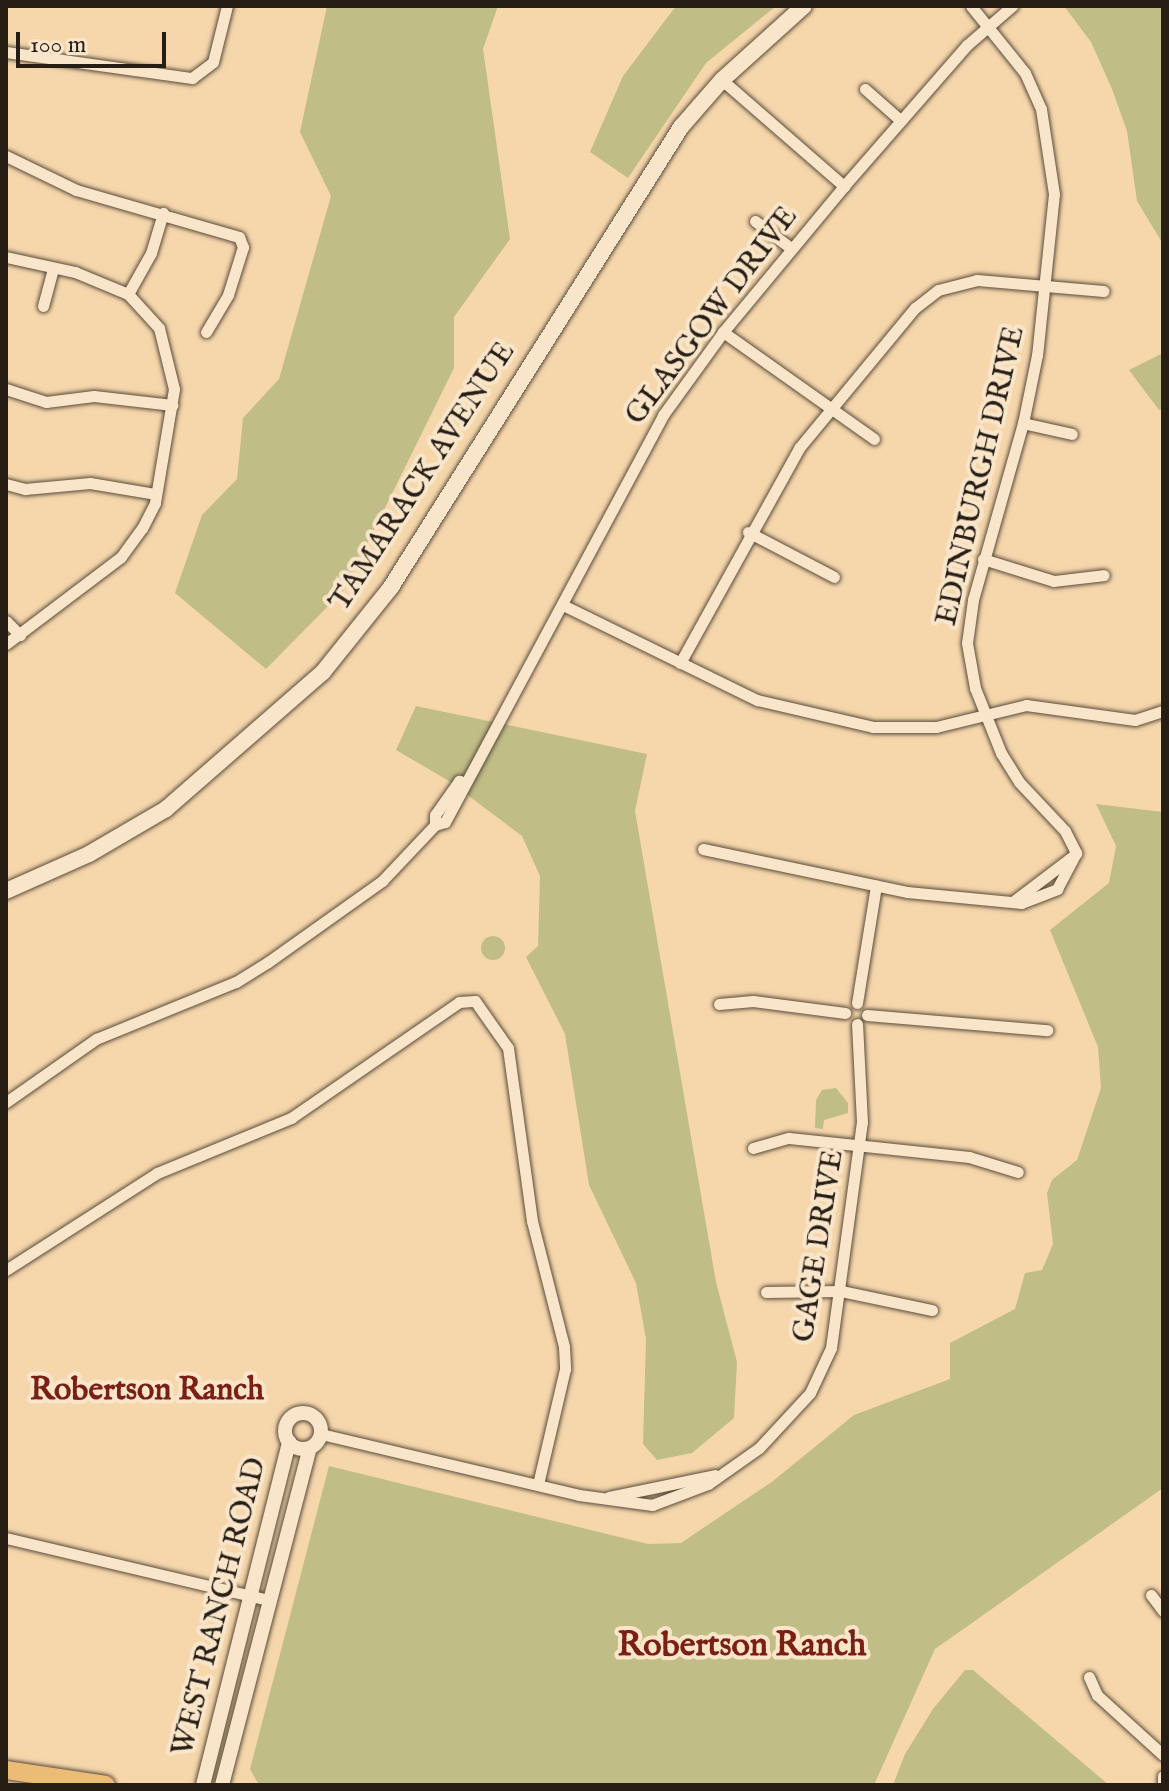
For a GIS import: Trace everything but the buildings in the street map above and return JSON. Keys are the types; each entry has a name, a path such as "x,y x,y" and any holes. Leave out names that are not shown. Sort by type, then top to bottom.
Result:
{"main road":[{"name":"TAMARACK AVENUE","path":"6,891 89,854 166,809 323,672 391,587 650,171 722,80 804,6"},
{"path":"6,1770 106,1785"}],"street":[{"path":"6,52 192,78 213,62 227,6"},
{"name":"EDINBURGH DRIVE","path":"876,886 952,899 1014,901 1039,892 1076,853 1065,831 1019,782 984,715 967,643 983,559 1023,423 1046,286 1053,168 1041,109 1025,73 971,6"},
{"name":"GLASGOW DRIVE","path":"6,1102 96,1039 236,982 268,962 382,881 435,825 435,815 459,781 465,783 565,606 636,458 723,332 900,120 1012,6"},
{"path":"722,80 844,186"},
{"path":"865,89 900,120"},
{"path":"6,156 76,190 231,231 243,247 228,295 206,332"},
{"path":"128,294 151,253 163,213"},
{"path":"755,221 792,249"},
{"path":"6,257 53,268 128,294 162,333 171,360 172,405 156,494 142,528 121,557 6,644"},
{"path":"43,306 53,268"},
{"path":"680,663 748,532 830,408 915,308 938,290 977,280 1104,291"},
{"path":"723,332 874,439"},
{"path":"6,389 46,402 94,396 172,405"},
{"path":"1023,423 1072,434"},
{"path":"6,484 25,489 90,483 156,494"},
{"path":"748,532 834,577"},
{"path":"983,559 1054,581 1104,575"},
{"path":"565,606 757,700 873,727 936,727 1038,704 1135,720 1163,711"},
{"path":"6,621 20,635"},
{"path":"703,849 876,886 857,1003 845,1013"},
{"path":"719,1004 753,1001 845,1013 857,1024 867,1015"},
{"path":"6,1270 157,1173 291,1118 459,1002 484,1006 508,1048 532,1221 564,1347 565,1369 538,1484"},
{"path":"857,1003 867,1015 1047,1030"},
{"name":"GAGE DRIVE","path":"321,1434 538,1484 652,1505 665,1492 715,1475 766,1442 810,1393 831,1348 859,1146 857,1024"},
{"path":"753,1148 789,1138 969,1157 1018,1172"},
{"path":"766,1292 841,1291 932,1310"},
{"path":"298,1413 315,1418 321,1434 310,1448 289,1442 286,1425 298,1413"},
{"name":"WEST RANCH ROAD","path":"203,1785 289,1442"},
{"name":"WEST RANCH ROAD","path":"222,1785 310,1448"},
{"name":"GAGE DRIVE","path":"609,1497 649,1485 665,1492"},
{"path":"6,1538 268,1600"},
{"path":"1151,1595 1163,1611"},
{"path":"1089,1677 1097,1695 1163,1755"},
{"path":"1163,1776 1163,1785"}],"shaded area":[{"path":"327,6 498,6 483,49 510,239 454,317 454,368 345,589 266,669 175,593 202,515 237,479 243,418 279,379 331,196 300,132"},
{"path":"676,6 776,6 706,63 628,178 590,152 623,76"},
{"path":"1064,6 1163,6 1163,244 1137,201 1127,131 1112,89 1091,42"},
{"path":"1163,353 1163,409 1159,410 1129,370"},
{"path":"416,706 647,754 635,811 716,1282 737,1362 734,1418 692,1453 657,1460 643,1444 646,1339 636,1283 589,1185 565,1034 526,957 538,946 540,876 522,836 449,781 396,750"},
{"path":"1096,804 1163,812 1163,1488 935,1649 874,1785 259,1785 250,1769 329,1466 648,1544 681,1543 773,1481 854,1415 950,1379 950,1343 1015,1309 1025,1273 1042,1270 1053,1244 1047,1193 1052,1180 1077,1160 1101,1088 1098,1047 1050,930 1109,883 1116,846"},
{"path":"493,936 501,940 505,948 501,956 493,960 485,956 481,948 485,940"},
{"path":"836,1088 848,1103 848,1113 824,1120 823,1129 815,1128 816,1100 822,1090"},
{"path":"965,1670 973,1670 1109,1785 893,1785 905,1754 933,1709"}],"district":[{"name":"Robertson Ranch","path":"147,1391"},
{"name":"Robertson Ranch","path":"742,1646"}]}
